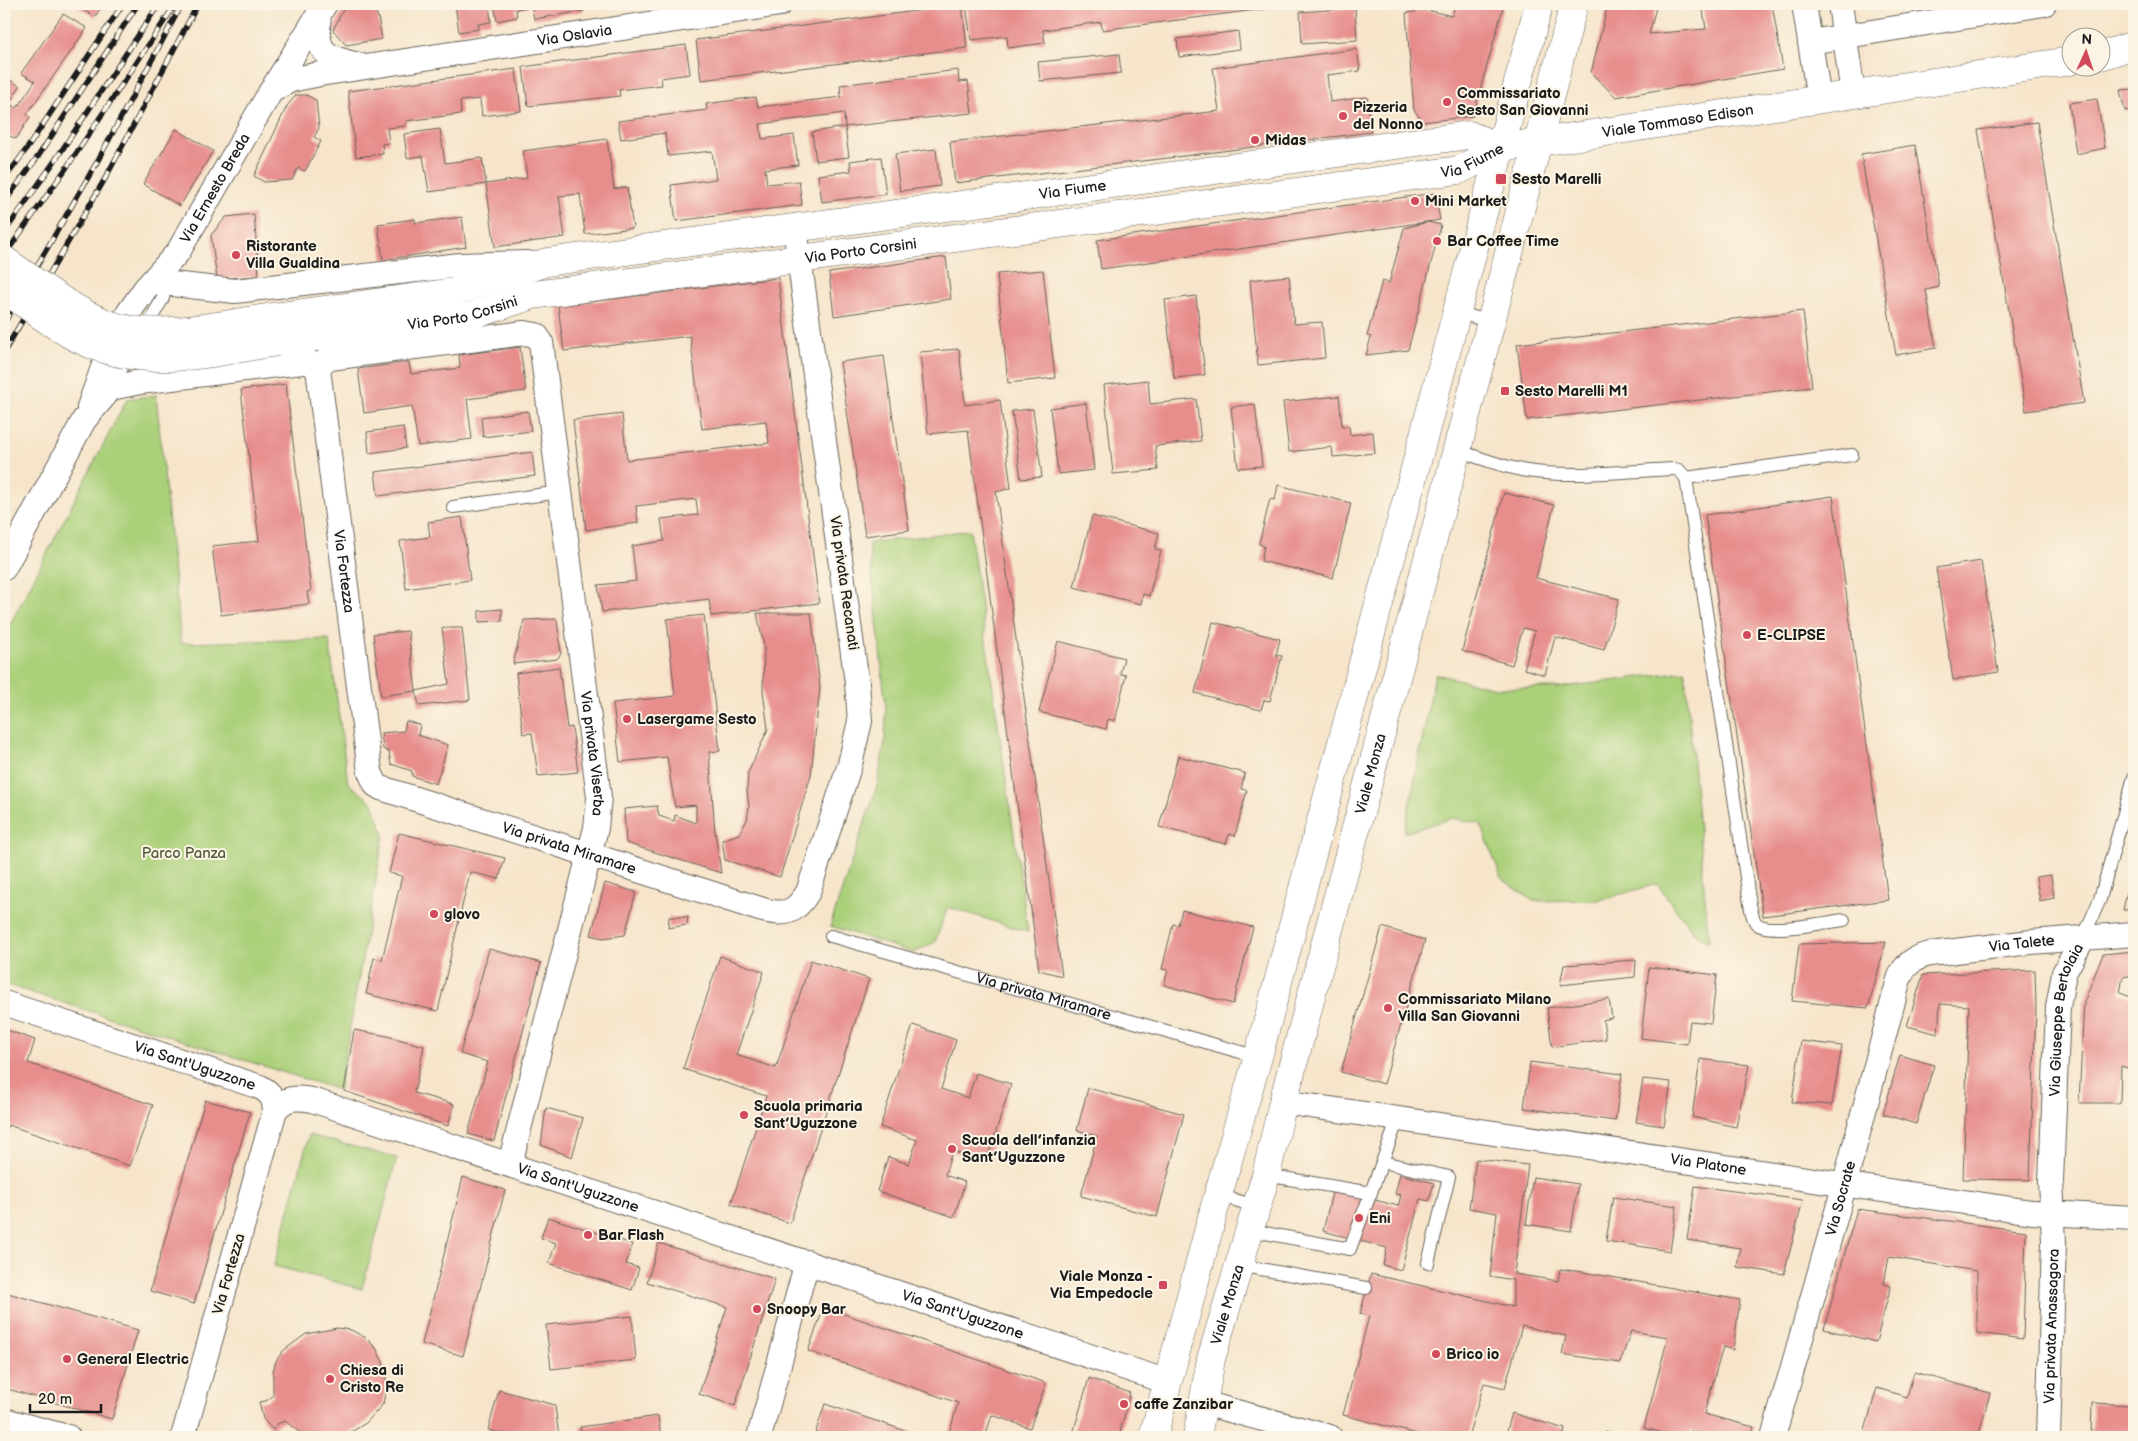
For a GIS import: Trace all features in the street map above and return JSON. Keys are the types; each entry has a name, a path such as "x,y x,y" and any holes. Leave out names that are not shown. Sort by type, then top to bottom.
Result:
{"street":[{"name":"Via Oslavia","path":"271,90 290,80 302,77 780,4"},
{"path":"1153,1437 1218,1195 1258,1057 1539,4"},
{"name":"Viale Monza","path":"1197,1437 1211,1359 1266,1175 1283,1102 1489,331 1574,4"},
{"path":"1804,4 1819,99"},
{"path":"1840,4 1853,94"},
{"path":"1810,42 2044,4"},
{"name":"Via Oslavia","path":"322,9 317,37 322,50 332,58 369,67"},
{"name":"Via Ernesto Breda","path":"127,315 146,289 160,282 271,90 322,9"},
{"path":"2110,53 2134,45"},
{"path":"2110,55 2134,52"},
{"name":"Viale Tommaso Edison","path":"1500,148 2060,63"},
{"name":"Via Fiume","path":"935,209 1469,135 1500,148"},
{"name":"Via Fiume","path":"935,241 1459,170 1500,148"},
{"name":"Via Porto Corsini","path":"160,282 222,291 240,291 460,265 547,262 935,209"},
{"name":"Via privata Recanati","path":"776,913 789,912 800,904 808,892 850,764 860,721 856,673 795,228"},
{"name":"Via Porto Corsini","path":"4,260 96,319 115,326 139,331 275,330 467,317 533,295 935,241"},
{"name":"Via Porto Corsini","path":"4,289 77,338 118,354 147,359 166,358 275,330 454,292 547,262"},
{"name":"Via Porto Corsini","path":"318,369 321,364 330,358 524,333 536,335"},
{"name":"Via privata Viserba","path":"510,1164 588,853 596,828 599,797 542,346 536,335"},
{"path":"4,568 109,374 140,382 302,362 308,362 318,369"},
{"name":"Via Fortezza","path":"318,369 370,772"},
{"name":"Via privata Miramare","path":"370,772 376,784 382,788 776,913"},
{"name":"Via Talete","path":"1910,962 1930,954 2134,934"},
{"name":"Via Giuseppe Bertolaia","path":"2052,1214 2051,1181 2059,997 2064,973 2082,938"},
{"name":"Via Socrate","path":"1773,1437 1844,1185 1899,979 1910,962"},
{"name":"Via Sant'Uguzzone","path":"4,1003 260,1087 272,1096 275,1110"},
{"name":"Via Sant'Uguzzone","path":"275,1110 281,1103 292,1098 312,1100 1168,1382"},
{"name":"Via Platone","path":"1283,1102 2052,1214 2134,1218"},
{"name":"Via Fortezza","path":"183,1437 275,1110"},
{"name":"Via privata Anassagora","path":"2048,1437 2054,1242 2052,1214"},
{"path":"759,1437 807,1262"},
{"path":"1168,1382 1203,1403 1330,1437"},
{"path":"4,1420 68,1437"}],"lane":[{"path":"1215,170 1219,202"},
{"name":"Via Ernesto Breda","path":"152,317 162,298 160,282"},
{"path":"1456,312 1489,331"},
{"path":"1457,450 1501,465 1537,472 1557,474 1674,469 1679,470 1686,478 1748,895 1754,918 1761,926 1776,929 1844,920"},
{"path":"1686,478 1852,456"},
{"path":"453,507 560,492"},
{"name":"Via Giuseppe Bertolaia","path":"2082,938 2100,899 2134,777"},
{"name":"Via privata Miramare","path":"831,936 1258,1057"},
{"path":"1218,1195 1252,1218 1350,1249 1398,1119"},
{"path":"1382,1162 1449,1177 1428,1263"},
{"path":"1266,1175 1371,1193"},
{"path":"1238,1265 1366,1288"}],"green space":[{"name":"Parco Panza","path":"156,395 181,643 329,639 348,783 373,803 384,834 339,1090 4,984 4,636 127,399"},
{"path":"970,530 1028,932 948,907 935,942 914,953 830,926 877,786 885,740 886,709 869,543"},
{"path":"1685,671 1709,943 1693,932 1657,884 1600,900 1533,901 1501,878 1481,824 1453,818 1404,833 1435,674 1496,688 1557,688"},
{"path":"309,1135 397,1158 362,1289 274,1266"}],"building":[{"path":"73,4 103,4 95,17"},
{"path":"346,4 365,4 374,9 378,17 382,39 346,45 333,30"},
{"path":"455,4 489,4 491,22 478,24 479,29 459,32"},
{"path":"494,4 529,4 529,7 516,9 517,17 497,21"},
{"path":"531,4 582,4 584,11 534,19"},
{"path":"966,4 1285,4 1286,6 1102,30 1101,22 1043,30 1045,43 1008,48 1007,36 971,40"},
{"path":"1455,4 1504,4 1473,116 1423,122 1414,110 1406,13 1427,10 1452,16"},
{"path":"1608,4 1657,4 1649,34 1706,29 1702,4 1772,4 1783,69 1616,97 1591,73"},
{"path":"962,5 967,48 701,80 696,40"},
{"path":"1355,8 1357,40 1302,44 1300,12"},
{"path":"63,14 87,28 27,114 30,117 16,139 4,133 4,76 20,86 9,104 17,108 35,81 21,73"},
{"path":"1238,31 1240,49 1179,57 1177,39"},
{"path":"686,45 690,74 661,78 662,85 619,90 620,96 528,106 523,67"},
{"path":"1357,49 1360,71 1327,75 1330,102 1367,97 1371,132 955,183 950,142 1219,111 1213,68"},
{"path":"1119,54 1121,73 1040,81 1038,62"},
{"path":"516,69 521,111 482,116 480,99 460,101 461,114 406,121 406,126 387,128 389,143 382,144 383,154 356,157 348,91"},
{"path":"958,70 959,82 968,81 972,113 845,127 844,113 760,124 762,139 794,135 798,165 765,169 767,184 799,181 802,205 676,221 671,185 716,179 712,151 668,156 665,133 621,139 618,121 707,110 706,104 756,97 758,107 841,97 840,85"},
{"path":"2134,89 2134,109 2125,111 2120,90"},
{"path":"296,95 306,95 316,100 319,128 314,137 321,141 305,171 298,168 292,180 264,182 254,176 287,106"},
{"path":"2097,99 2105,148 2076,154 2069,103"},
{"path":"2037,122 2084,403 2026,411 1978,130"},
{"path":"845,127 849,157 816,161 812,132"},
{"path":"176,129 213,151 180,206 143,184"},
{"path":"440,129 445,163 482,158 486,184 429,192 423,156 407,158 404,134"},
{"path":"607,139 614,189 627,187 633,228 585,234 580,194 559,196 565,237 495,247 486,184 527,178 523,151"},
{"path":"1915,145 1939,287 1926,290 1936,348 1896,355 1861,154"},
{"path":"936,149 940,186 900,191 895,154"},
{"path":"881,157 886,194 822,202 818,175 851,171 850,161"},
{"path":"1435,193 1440,220 1101,269 1097,240"},
{"name":"Ristorante Villa Gualdina","path":"254,214 259,276 217,279 211,235 226,217"},
{"path":"462,217 466,247 383,260 378,224 415,219 415,223"},
{"path":"1428,222 1441,225 1408,350 1366,355 1371,337 1367,336 1382,281 1389,283 1404,228"},
{"path":"946,257 951,299 834,316 829,273"},
{"path":"1043,270 1055,378 1008,383 997,274"},
{"path":"1289,276 1294,324 1322,322 1325,358 1258,365 1250,280"},
{"path":"778,278 819,603 711,616 709,599 602,612 598,585 636,581 632,546 664,541 661,519 698,515 696,499 636,506 638,523 586,530 573,420 622,414 627,460 769,443 766,421 702,429 690,336 564,351 558,306"},
{"path":"1196,296 1205,375 1174,378 1165,300"},
{"path":"1803,311 1812,387 1527,420 1517,344"},
{"path":"520,347 526,391 467,399 472,439 418,446 412,406 364,413 358,369 409,362 411,374 460,368 459,355"},
{"path":"959,349 965,405 1000,400 1011,488 996,492 1062,976 1039,970 968,430 928,434 920,352"},
{"path":"884,356 909,530 865,536 840,362"},
{"path":"1148,380 1150,404 1196,399 1201,441 1155,446 1158,470 1113,474 1104,385"},
{"path":"286,384 311,591 307,592 309,604 221,615 212,546 259,541 241,390"},
{"path":"1339,396 1342,426 1349,426 1350,435 1373,432 1375,453 1333,457 1332,447 1289,452 1283,402"},
{"path":"1086,403 1094,470 1058,474 1050,408"},
{"path":"1255,404 1262,466 1238,468 1231,407"},
{"path":"1033,409 1042,477 1021,479 1012,411"},
{"path":"528,411 531,431 483,437 481,417"},
{"path":"403,427 406,448 369,453 367,432"},
{"path":"532,452 535,476 378,496 375,472"},
{"path":"1278,485 1351,503 1333,578 1261,561 1264,546 1259,544 1270,499 1275,500"},
{"path":"1504,493 1554,505 1536,578 1619,599 1604,650 1555,637 1545,675 1524,669 1535,631 1523,628 1512,665 1462,651"},
{"path":"1833,496 1888,900 1763,916 1705,515"},
{"path":"1092,516 1159,533 1155,549 1161,551 1149,596 1143,594 1141,604 1074,587"},
{"path":"462,517 470,580 406,589 400,541 430,537 428,522"},
{"path":"1981,561 1998,672 1953,680 1936,568"},
{"path":"502,609 502,621 479,622 479,611"},
{"path":"757,613 811,613 820,687 811,775 780,877 725,860 722,840 739,834 747,820 749,807 748,773 768,729 763,691 764,647"},
{"path":"704,615 720,751 709,752 715,832 721,873 626,843 624,809 657,806 659,816 674,821 675,815 696,823 696,805 675,807 667,757 620,762 613,703 675,696 667,619"},
{"path":"557,619 561,654 557,659 513,664 524,620"},
{"path":"1213,622 1280,639 1276,655 1282,656 1270,701 1264,700 1261,710 1195,693"},
{"path":"442,628 462,628 470,700 419,706 416,691 449,684"},
{"path":"408,631 416,691 381,696 373,634"},
{"path":"1058,641 1124,658 1120,674 1126,675 1115,721 1108,719 1106,729 1039,712"},
{"path":"559,667 567,728 572,727 578,772 538,776 532,733 523,734 516,673"},
{"path":"406,721 420,725 418,735 448,745 436,784 412,776 412,771 391,764 389,752 383,749 381,733 404,731"},
{"path":"1178,756 1245,773 1241,789 1247,790 1235,836 1229,834 1226,844 1159,827"},
{"path":"399,833 505,858 499,879 470,872 438,1011 366,994 374,958 382,960 402,876 389,873"},
{"path":"2133,863 2134,910 2123,910"},
{"path":"2051,875 2054,898 2040,901 2036,877"},
{"path":"605,883 636,892 625,935 603,938 591,935"},
{"path":"1182,910 1253,927 1233,1004 1164,985 1168,970 1162,969 1173,924 1178,925"},
{"path":"669,917 688,917 687,925 668,928"},
{"path":"1382,927 1425,940 1384,1084 1341,1072"},
{"path":"1886,942 1868,1008 1792,1001 1799,944"},
{"path":"489,949 541,963 494,1141 468,1134 488,1062 460,1054"},
{"path":"2134,951 2134,975 2123,977 2120,993 2134,998 2134,1070 2121,1066 2120,1103 2079,1103 2084,1002 2103,954"},
{"path":"720,956 764,972 736,1055 776,1068 811,960 869,979 790,1223 731,1204 766,1096 683,1069"},
{"path":"1636,960 1635,977 1560,985 1564,965"},
{"path":"1649,967 1717,975 1711,1023 1690,1021 1687,1044 1641,1038"},
{"path":"2035,970 2036,1008 2030,1180 1963,1179 1969,1006 1940,1004 1938,1034 1907,1026 1923,975"},
{"path":"1609,999 1612,1018 1603,1020 1606,1039 1552,1047 1547,1008"},
{"path":"913,1025 956,1040 941,1089 968,1098 976,1073 1011,1084 986,1163 952,1151 945,1175 965,1182 954,1217 877,1191 888,1157 909,1164 917,1140 880,1127"},
{"path":"4,1029 35,1040 28,1063 153,1105 130,1166 8,1125 4,1136"},
{"path":"354,1030 387,1036 424,1046 414,1093 454,1104 448,1126 344,1091"},
{"path":"1801,1041 1842,1046 1832,1105 1792,1102"},
{"path":"1900,1055 1934,1065 1916,1124 1883,1114"},
{"path":"1700,1059 1749,1065 1736,1127 1692,1117"},
{"path":"1530,1062 1622,1074 1615,1121 1524,1108"},
{"path":"1643,1079 1671,1082 1664,1126 1636,1122"},
{"path":"1088,1088 1184,1114 1157,1217 1081,1196 1097,1136 1077,1130"},
{"path":"205,1100 250,1112 194,1304 150,1291"},
{"path":"546,1108 583,1118 572,1157 541,1145"},
{"path":"1476,1159 1528,1165 1514,1274 1558,1281 1560,1269 1740,1300 1733,1350 1723,1347 1704,1414 1754,1427 1751,1437 1713,1437 1691,1431 1689,1437 1679,1437 1644,1428 1668,1337 1631,1331 1620,1363 1562,1354 1566,1336 1522,1326 1505,1388 1484,1383 1468,1437 1429,1437 1343,1415 1369,1316 1360,1314 1371,1274 1513,1307 1513,1280 1490,1276 1497,1213 1469,1208"},
{"path":"1400,1174 1434,1183 1429,1201 1420,1199 1401,1270 1383,1265 1387,1248 1323,1231 1333,1189 1398,1206 1401,1195 1395,1194"},
{"path":"463,1177 505,1190 463,1356 422,1344"},
{"path":"1533,1177 1578,1184 1571,1231 1526,1224"},
{"path":"1695,1186 1803,1200 1784,1274 1737,1267 1740,1248 1687,1240"},
{"path":"1613,1197 1677,1206 1670,1251 1606,1241"},
{"path":"1857,1209 2026,1231 2023,1339 1977,1333 1977,1271 1889,1257 1884,1284 1891,1286 1876,1342 1824,1329"},
{"path":"548,1217 632,1244 626,1264 639,1268 632,1290 549,1263 556,1243 541,1238"},
{"path":"659,1243 775,1279 735,1406 699,1394 727,1307 647,1282"},
{"name":"General Electric","path":"4,1292 138,1330 112,1419 4,1388"},
{"path":"824,1307 1046,1383 1030,1428 992,1415 985,1437 948,1437 958,1403 808,1351"},
{"path":"632,1316 636,1360 551,1369 546,1325"},
{"name":"Chiesa di Cristo Re","path":"337,1328 351,1330 366,1338 376,1348 383,1362 386,1375 386,1390 383,1404 366,1423 346,1435 311,1437 303,1435 285,1421 277,1424 273,1430 263,1419 259,1402 266,1401 273,1396 273,1371 276,1361 283,1351 306,1334"},
{"path":"1914,1372 1990,1393 1978,1437 1863,1437 1877,1388 1907,1397"},
{"path":"1089,1378 1130,1393 1119,1437 1072,1437"},
{"path":"499,1390 555,1405 559,1437 516,1437 488,1430"},
{"path":"2092,1403 2134,1405 2134,1437 2091,1437"},
{"path":"825,1404 924,1437 814,1437"},
{"path":"1512,1413 1565,1429 1563,1437 1505,1437"},
{"path":"658,1416 661,1437 582,1437 580,1427"},
{"path":"1605,1432 1625,1437 1603,1437"}],"railway":[{"path":"4,180 123,4"},
{"path":"4,203 39,155 138,4"},
{"path":"4,233 54,162 159,4"},
{"path":"4,323 97,162 182,4"},
{"path":"4,352 106,177 198,4"},
{"path":"4,256 67,167 173,8"}],"place":[{"name":"Commissariato Sesto San Giovanni","path":"1447,102"},
{"name":"Pizzeria del Nonno","path":"1343,116"},
{"name":"Midas","path":"1255,140"},
{"name":"Sesto Marelli","path":"1501,179"},
{"name":"Mini Market","path":"1415,201"},
{"name":"Bar Coffee Time","path":"1437,241"},
{"name":"Ristorante Villa Gualdina","path":"236,255"},
{"name":"Sesto Marelli M1","path":"1505,391"},
{"name":"E-CLIPSE","path":"1747,635"},
{"name":"Lasergame Sesto","path":"627,719"},
{"name":"glovo","path":"434,914"},
{"name":"Commissariato Milano Villa San Giovanni","path":"1388,1008"},
{"name":"Scuola primaria Sant’Uguzzone","path":"744,1115"},
{"name":"Scuola dell’infanzia Sant’Uguzzone","path":"952,1149"},
{"name":"Eni","path":"1359,1218"},
{"name":"Bar Flash","path":"588,1235"},
{"name":"Viale Monza - Via Empedocle","path":"1163,1285"},
{"name":"Snoopy Bar","path":"757,1309"},
{"name":"Brico io","path":"1436,1354"},
{"name":"General Electric","path":"67,1359"},
{"name":"Chiesa di Cristo Re","path":"330,1379"},
{"name":"caffe Zanzibar","path":"1124,1404"}]}
